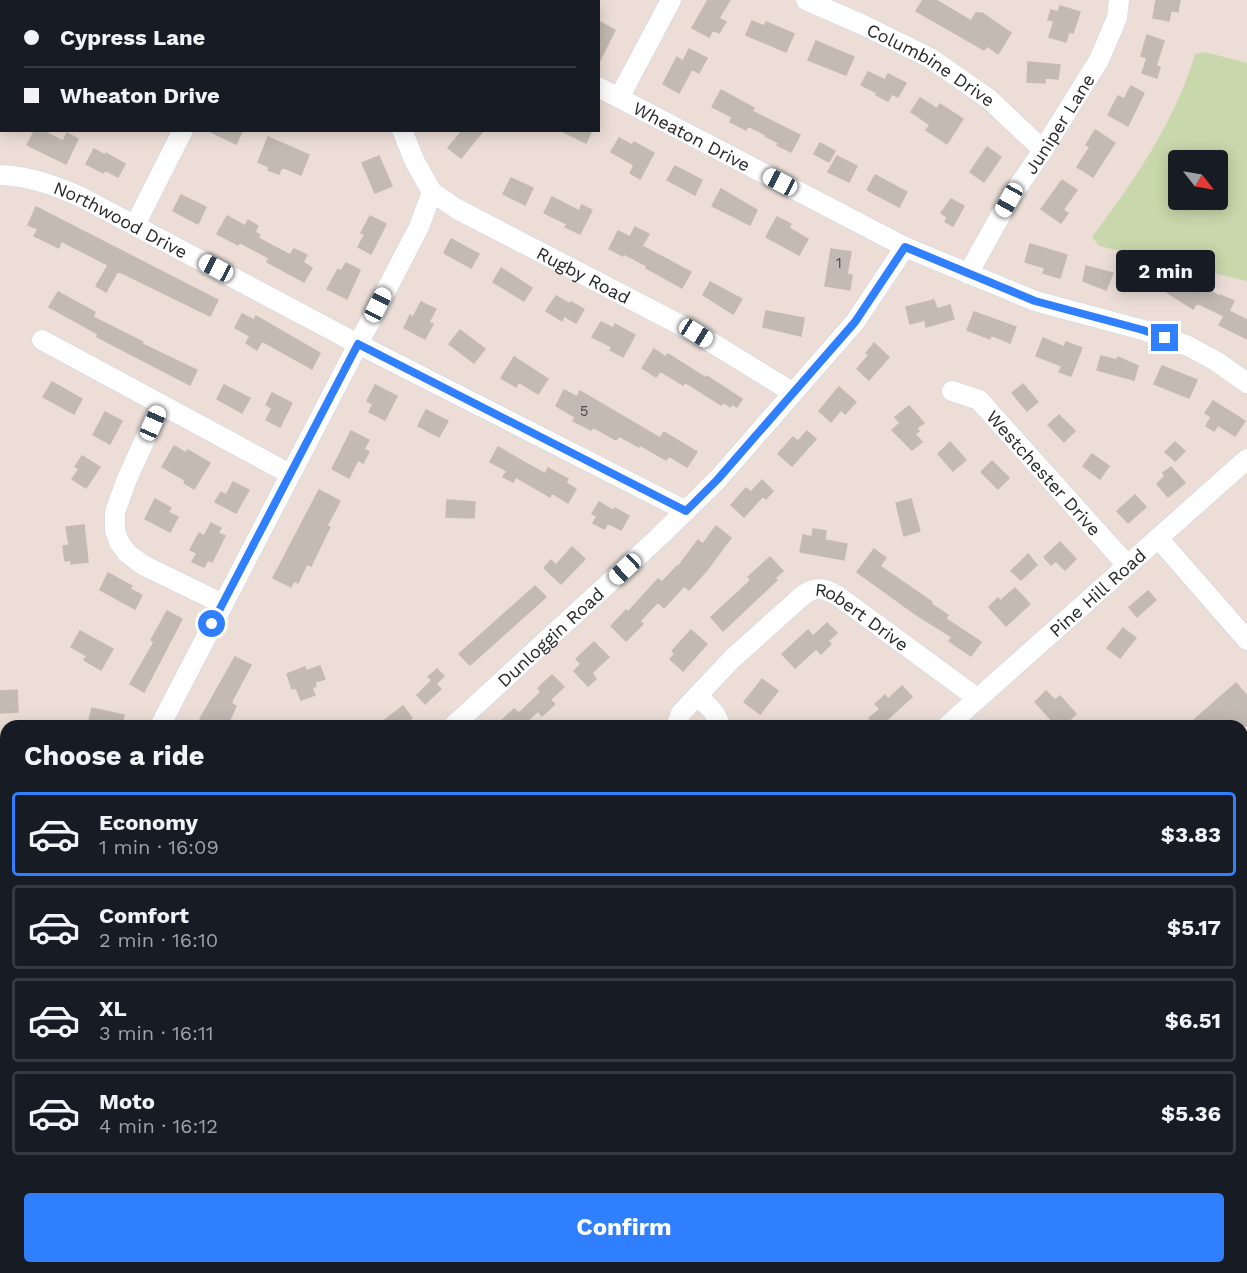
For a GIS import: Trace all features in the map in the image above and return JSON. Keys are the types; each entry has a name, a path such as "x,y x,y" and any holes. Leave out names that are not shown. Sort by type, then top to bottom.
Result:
{"street":[{"path":"619,98 671,0"},
{"name":"Columbine Drive","path":"806,0 930,58 989,99 1043,150"},
{"name":"Juniper Lane","path":"968,274 1009,200 1099,60 1117,18 1119,0"},
{"name":"Wheaton Drive","path":"600,88 905,247 1035,301 1143,330 1188,346 1247,383"},
{"path":"135,225 182,132"},
{"name":"Rugby Road","path":"403,132 415,162 432,192 457,209 696,333 792,392"},
{"name":"Northwood Drive","path":"0,175 19,176 51,183 135,225 358,344 686,511"},
{"path":"163,720 418,227 432,192"},
{"name":"Dunloggin Road","path":"460,720 718,479 855,322 905,247"},
{"path":"42,340 290,474"},
{"name":"Westchester Drive","path":"952,391 979,400 1127,565"},
{"path":"161,404 119,501 115,512 115,530 119,542 127,553 143,565 223,604"},
{"name":"Pine Hill Road","path":"953,720 1247,459"},
{"path":"1158,538 1247,640"},
{"name":"Robert Drive","path":"678,720 681,712 732,660 809,590 819,588 838,596 977,698"},
{"path":"697,696 713,711 718,720"}],"green space":[{"path":"1205,52 1247,63 1247,281 1099,246 1092,237 1152,150 1187,79 1195,54"}],"building":[{"path":"708,0 730,0 719,18 726,22 719,33 713,30 709,37 692,28"},
{"path":"923,0 936,0 971,21 976,13 982,13 1011,33 998,54 987,46 984,50 916,11"},
{"path":"1156,0 1180,0 1178,12 1171,11 1169,21 1153,18"},
{"path":"1060,6 1080,12 1073,33 1069,32 1066,42 1049,37 1054,21 1048,20 1051,10 1058,12"},
{"path":"752,21 764,26 766,22 794,34 786,52 746,35"},
{"path":"600,22 615,30 600,60"},
{"path":"1147,35 1164,41 1156,66 1160,67 1157,78 1142,73 1147,58 1141,56"},
{"path":"816,41 854,57 846,75 808,60"},
{"path":"689,49 707,58 699,73 692,69 679,93 663,84 677,57 683,61"},
{"path":"1028,62 1060,65 1058,79 1045,78 1045,83 1027,82"},
{"path":"868,72 885,80 888,74 906,83 898,97 892,94 888,101 861,85"},
{"path":"1131,86 1144,93 1128,126 1108,115 1118,96 1124,99"},
{"path":"721,90 754,108 752,111 800,135 791,152 748,126 746,130 730,122 732,117 712,107"},
{"path":"920,98 937,109 940,104 963,119 947,144 926,130 930,125 911,112"},
{"path":"1095,130 1115,143 1093,177 1077,167 1090,147 1086,145"},
{"path":"34,132 45,132 63,141 67,133 78,139 66,164 27,145"},
{"path":"211,132 242,132 236,144"},
{"path":"461,132 482,132 461,158 448,148"},
{"path":"564,132 591,132 586,143"},
{"path":"268,137 309,155 301,175 282,167 279,174 268,170 269,167 258,162"},
{"path":"619,138 632,145 634,142 654,153 640,179 630,173 634,165 611,152"},
{"path":"820,143 835,151 829,162 814,154"},
{"path":"987,147 1001,157 984,182 970,172"},
{"path":"94,149 125,164 118,177 105,170 103,173 86,164"},
{"path":"379,156 392,186 375,193 362,163"},
{"path":"837,156 857,166 849,182 828,172"},
{"path":"675,166 702,180 695,195 667,180"},
{"path":"875,175 907,192 899,207 867,190"},
{"path":"511,178 533,188 525,205 503,194"},
{"path":"1062,180 1077,190 1063,210 1068,213 1061,223 1041,209"},
{"path":"721,189 757,210 750,225 712,206"},
{"path":"181,195 206,207 198,224 173,211"},
{"path":"552,197 579,211 582,205 592,210 580,234 565,227 567,224 544,213"},
{"path":"951,199 964,206 953,226 945,222 947,217 941,213"},
{"path":"36,207 218,300 210,316 118,271 106,292 96,286 108,265 61,241 59,248 34,236 38,229 28,225"},
{"path":"227,216 245,226 248,220 258,226 255,232 260,235 258,238 290,255 294,249 307,255 303,262 312,268 304,282 267,262 269,258 239,242 238,245 217,234"},
{"path":"370,216 386,224 371,254 358,247 365,234 361,233"},
{"path":"777,217 791,224 789,228 808,239 799,255 766,237"},
{"path":"635,227 649,234 642,246 691,272 682,288 646,268 647,266 609,249 618,231 630,237"},
{"path":"451,239 479,254 471,268 444,253"},
{"path":"1030,244 1067,255 1060,278 1043,273 1045,268 1025,262"},
{"path":"831,249 851,252 847,274 852,275 850,290 825,286"},
{"path":"346,263 360,270 347,299 327,289 338,269 341,271"},
{"path":"1086,266 1113,273 1106,290 1083,281"},
{"path":"501,268 532,288 524,301 493,282"},
{"path":"1174,277 1194,289 1198,283 1219,296 1234,301 1229,311 1247,320 1247,339 1219,325 1224,316 1197,303 1193,309 1165,291"},
{"path":"710,282 742,299 733,314 703,295"},
{"path":"58,292 95,312 93,317 143,342 142,344 197,370 190,385 97,337 98,334 49,307"},
{"path":"556,296 584,309 576,323 564,316 562,321 546,311"},
{"path":"934,300 937,309 950,305 954,319 926,327 925,320 910,324 906,307"},
{"path":"421,302 436,309 429,322 433,324 425,339 404,328 410,315 413,317"},
{"path":"766,311 804,318 801,336 763,327"},
{"path":"974,312 1016,327 1010,343 991,335 990,339 967,330"},
{"path":"242,314 254,320 256,316 320,353 312,369 262,341 257,350 246,343 250,336 235,328"},
{"path":"601,322 613,328 615,324 635,335 623,357 610,350 612,347 592,337"},
{"path":"460,330 485,349 474,363 449,344"},
{"path":"1043,338 1064,347 1066,342 1082,348 1071,376 1059,372 1062,366 1036,356"},
{"path":"874,343 889,357 869,380 857,369 869,355 866,353"},
{"path":"654,349 666,357 668,354 706,378 707,376 742,399 737,407 732,404 730,407 723,402 721,405 685,382 683,385 660,371 656,377 642,368"},
{"path":"1101,356 1117,360 1118,357 1138,366 1134,380 1097,370"},
{"path":"514,357 548,379 538,394 519,382 516,387 501,378"},
{"path":"1162,366 1197,380 1189,398 1154,384"},
{"path":"52,382 82,399 74,414 43,397"},
{"path":"1023,384 1038,402 1027,411 1012,393"},
{"path":"224,385 250,398 242,413 217,399"},
{"path":"375,385 397,396 385,420 369,412 373,404 367,401"},
{"path":"839,387 856,402 845,414 841,410 831,422 819,411"},
{"path":"564,390 577,397 580,391 660,438 664,432 697,452 687,467 669,456 666,460 619,436 616,440 593,427 591,430 573,421 575,417 556,406"},
{"path":"272,393 292,403 280,427 266,420 272,408 266,405"},
{"path":"1213,401 1245,421 1235,436 1218,425 1214,431 1206,426 1211,417 1205,413"},
{"path":"909,406 924,423 917,428 919,431 915,434 922,442 912,450 892,430 900,423 895,417"},
{"path":"426,410 448,421 439,437 418,426"},
{"path":"105,412 122,421 110,444 93,435"},
{"path":"1059,415 1075,431 1064,442 1048,425"},
{"path":"351,431 369,440 364,449 369,452 363,463 358,460 349,478 332,469"},
{"path":"807,431 816,439 792,466 778,454 793,437 798,441"},
{"path":"950,442 966,460 953,471 938,454"},
{"path":"1175,442 1185,451 1175,461 1165,452"},
{"path":"174,446 186,453 188,450 210,463 194,489 184,483 185,480 162,467"},
{"path":"498,447 545,474 548,468 568,479 566,483 576,489 568,503 552,493 550,497 516,477 513,482 503,477 507,471 490,462"},
{"path":"1092,454 1109,466 1100,479 1083,466"},
{"path":"82,456 100,467 86,488 72,479 79,469 75,467"},
{"path":"992,461 1009,478 998,489 981,472"},
{"path":"1171,467 1185,483 1168,497 1157,484 1165,476 1163,473"},
{"path":"762,480 773,491 766,499 763,496 744,517 731,505 746,488 751,492"},
{"path":"233,482 249,490 236,513 215,502 221,492 226,495"},
{"path":"319,490 340,501 311,566 307,564 298,583 294,581 291,587 273,578"},
{"path":"1135,495 1146,507 1128,523 1117,511"},
{"path":"155,499 171,508 168,512 178,517 170,532 145,519"},
{"path":"911,499 920,531 904,536 896,503"},
{"path":"447,500 475,502 474,518 446,517"},
{"path":"599,502 614,511 615,508 629,516 621,530 608,523 604,529 593,523 597,516 592,514"},
{"path":"211,523 221,528 218,533 225,536 212,562 208,560 204,567 192,562 197,553 190,550 199,533 204,536"},
{"path":"84,525 88,562 71,564 71,560 65,561 63,546 69,545 66,527"},
{"path":"716,526 731,538 707,570 689,590 684,586 664,608 658,602 640,621 643,624 626,641 611,626 626,610 628,612 658,579 662,582 678,567 698,540 703,544"},
{"path":"813,529 826,531 825,540 847,544 844,560 800,552 803,535 812,537"},
{"path":"1060,542 1076,559 1065,570 1056,561 1051,565 1044,557"},
{"path":"572,547 585,559 561,584 544,568 551,560 556,565"},
{"path":"874,549 886,558 880,566 932,602 931,604 948,615 946,619 981,642 971,656 949,641 952,637 915,614 857,572"},
{"path":"1028,554 1037,565 1021,580 1011,571"},
{"path":"770,557 783,571 775,578 777,580 723,631 711,617 751,580 748,577"},
{"path":"108,573 132,586 130,589 142,595 135,609 100,590"},
{"path":"535,586 546,597 470,665 459,654"},
{"path":"1015,588 1030,604 1006,626 989,607 998,598 1000,601"},
{"path":"1148,591 1156,600 1137,617 1129,607"},
{"path":"167,611 182,619 144,692 130,684 154,642 151,640"},
{"path":"827,623 837,633 828,641 831,644 821,654 816,649 795,668 782,654 808,630 813,636"},
{"path":"1123,628 1136,638 1120,658 1107,648"},
{"path":"691,630 707,644 683,671 670,659 675,654 672,651"},
{"path":"80,631 113,649 101,670 84,660 87,656 71,647"},
{"path":"594,642 609,657 592,673 596,679 588,686 574,671 581,664 576,659"},
{"path":"235,657 251,665 231,703 236,706 230,720 200,719"},
{"path":"320,666 325,679 315,682 316,686 312,688 315,695 301,700 296,688 292,689 287,674 305,667 306,671"},
{"path":"437,669 444,676 436,684 441,689 425,704 417,695 432,680 428,677"},
{"path":"552,675 564,687 550,700 555,704 542,716 538,711 528,720 502,720 514,709 519,713 541,692 538,688"},
{"path":"762,679 778,691 760,714 744,702"},
{"path":"1236,683 1247,696 1247,720 1194,720"},
{"path":"902,686 912,697 887,720 871,720 869,718 880,709 875,704 885,695 888,699"},
{"path":"17,690 18,712 0,713 0,691"},
{"path":"1046,691 1055,700 1060,696 1076,714 1070,720 1052,720 1035,702"},
{"path":"403,706 412,718 410,720 385,720"},
{"path":"92,708 124,715 123,720 89,720"}],"route":[{"path":"212,624 358,344 686,511 769,422 792,392 855,322 905,247 1035,301 1165,338"}]}
